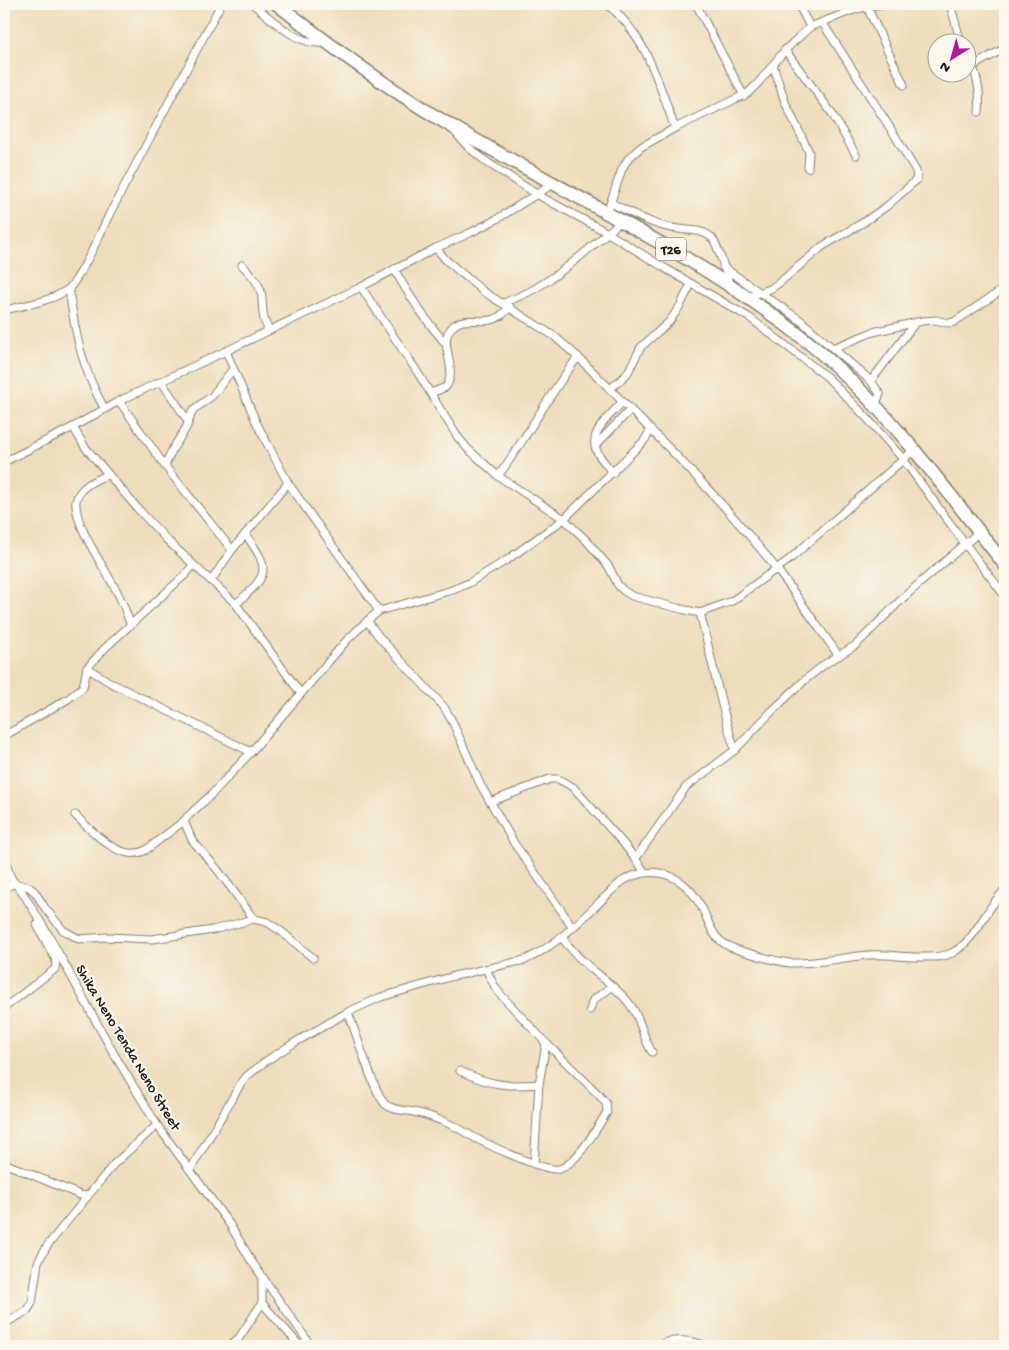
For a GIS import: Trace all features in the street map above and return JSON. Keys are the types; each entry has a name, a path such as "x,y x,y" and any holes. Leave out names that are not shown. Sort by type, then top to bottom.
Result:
{"highway":[{"name":"T26","path":"277,4 388,86 451,127 553,184 609,208 621,220 730,285 754,295 840,371 875,406 937,477 1005,565"}],"street":[{"path":"104,408 82,359 74,328 69,289 93,248 220,4"},
{"path":"253,4 298,38 310,43 329,43"},
{"path":"607,4 619,13 640,39 652,65 675,128"},
{"path":"696,4 744,96"},
{"path":"798,4 810,27"},
{"path":"730,285 716,243 711,237 703,233 663,226 609,208 622,169 628,159 641,147 675,128 744,96 760,82 785,50 810,27 856,9 880,4"},
{"path":"950,4 959,32"},
{"path":"867,7 904,85"},
{"path":"754,295 779,283 822,246 864,222 887,206 913,184 917,178 916,171 894,134 822,22"},
{"path":"976,64 1005,48"},
{"path":"785,50 831,112 856,155"},
{"path":"773,65 785,102 809,152 808,168"},
{"path":"976,76 980,99 978,112"},
{"path":"451,127 468,146 488,163 538,194 608,232 750,318 776,336 826,377 866,417 903,459 1005,596"},
{"path":"4,462 73,427 104,408 226,352 497,219 553,184"},
{"path":"431,393 446,387 450,381 450,362 446,344 448,333 459,322 464,320 490,320 501,315 507,305 555,276 621,220"},
{"path":"436,248 446,260 484,292 554,336 578,357 651,430 718,500 777,570 839,656"},
{"path":"242,265 256,281 260,290 264,320 270,330"},
{"path":"723,267 754,295 795,316 871,381 880,394 875,406"},
{"path":"394,269 418,308 446,344"},
{"path":"610,389 627,374 641,347 669,322 680,306 691,284"},
{"path":"361,287 457,436 468,449 498,476 564,519 587,541 608,567 618,585 632,596 700,613 732,601 777,570 914,450"},
{"path":"833,348 873,332 928,320 948,324 954,322 1005,288"},
{"path":"4,310 34,303 69,289"},
{"path":"871,381 915,323"},
{"path":"226,352 257,424 288,483 379,611"},
{"path":"498,476 517,450 560,381 578,357"},
{"path":"165,466 193,410 212,396 233,369"},
{"path":"161,381 188,422"},
{"path":"120,401 165,466 232,550"},
{"path":"613,473 595,446 596,436 601,426 622,402"},
{"path":"595,446 630,410"},
{"path":"73,427 85,447 108,475 168,541 236,604 301,694"},
{"path":"75,815 100,838 119,850 132,855 140,854 146,850 184,821 210,795 251,752 346,640 379,611 469,583 507,560 564,519 613,473 644,441 651,430"},
{"path":"108,475 87,486 78,496 76,502 78,515 88,540 121,599 130,626"},
{"path":"211,581 232,550 288,483"},
{"path":"636,858 686,787 735,750 806,679 856,645 905,596 980,532"},
{"path":"236,604 256,586 264,574 263,564 245,534"},
{"path":"4,736 68,699 83,686 87,668 104,649 185,575 193,565"},
{"path":"700,613 710,649 719,700 735,750"},
{"path":"367,621 380,638 444,707 490,802 514,843 572,926"},
{"path":"87,668 111,683 251,752"},
{"path":"490,802 550,779 558,779 573,787 636,858 645,872"},
{"path":"184,821 192,840 217,869 254,919"},
{"name":"Shika Neno Tenda Neno Street","path":"4,854 13,884 21,890 48,934 114,1054 157,1125 230,1225 304,1345"},
{"path":"190,1170 247,1076 279,1052 348,1012 380,997 454,976 525,960 561,937 621,882 632,875 645,872 666,874 677,879 698,902 713,934 727,946 788,962 826,962 880,955 941,957 957,950 972,936 997,897 1005,890"},
{"path":"4,1008 55,969 57,965 52,952 13,884"},
{"path":"4,889 13,884 29,887 35,892 63,930 79,939 107,937 152,939 213,930 254,919 267,922 313,958"},
{"path":"561,937 583,962 633,1008 642,1028 645,1041 652,1052"},
{"path":"348,1012 374,1083 386,1104 394,1109 440,1119 476,1138 534,1164 557,1170 567,1165 591,1137 608,1112 606,1103 546,1043 495,987 486,969"},
{"path":"590,1010 593,1000 612,987"},
{"path":"534,1164 539,1084 546,1043"},
{"path":"460,1071 483,1082 539,1084"},
{"path":"4,1324 27,1311 32,1303 38,1262 46,1246 114,1164 157,1125"},
{"path":"4,1163 80,1195 87,1196"},
{"path":"230,1346 239,1338 262,1303 262,1277"},
{"path":"262,1303 304,1345"},
{"path":"659,1346 663,1343 674,1341 707,1346"}]}
